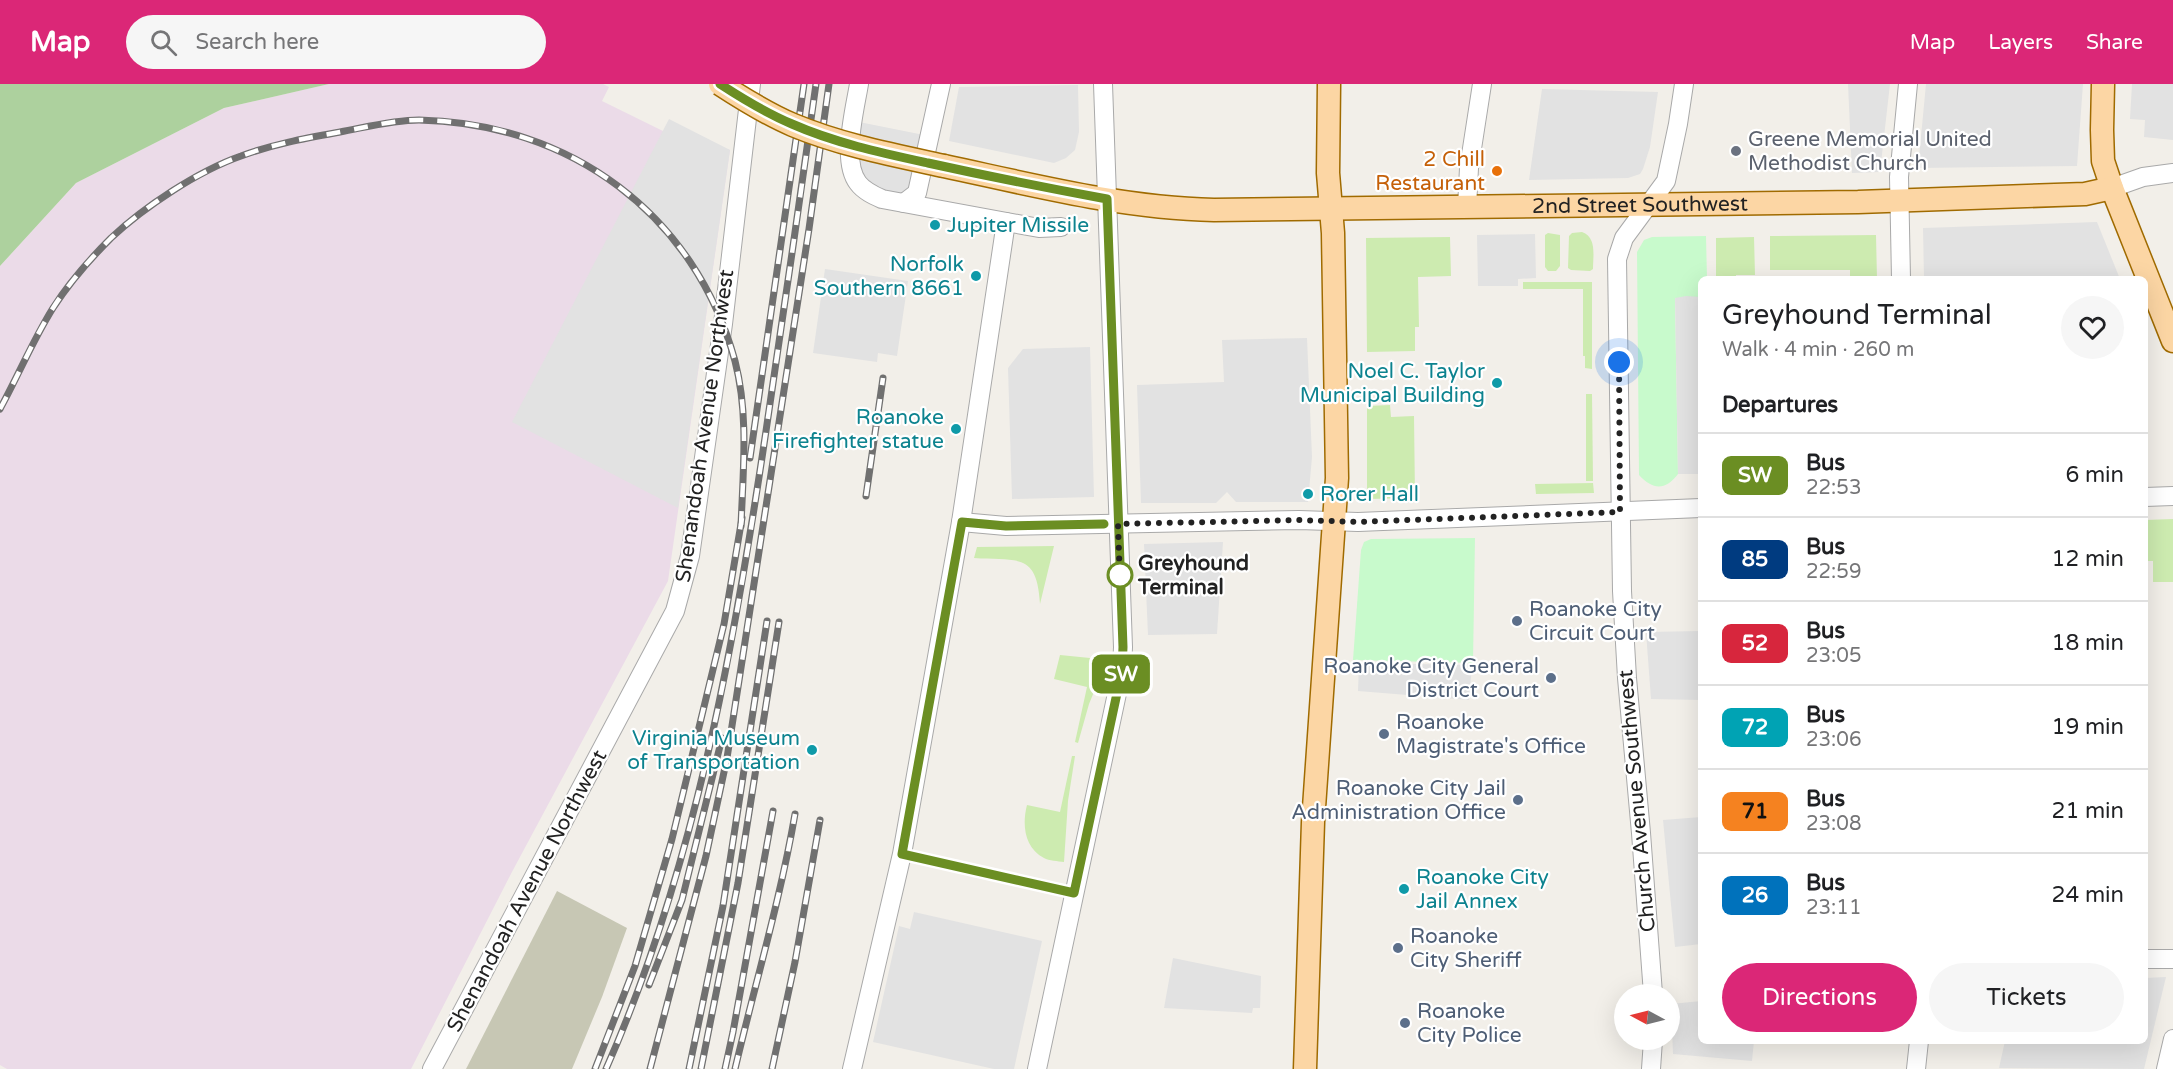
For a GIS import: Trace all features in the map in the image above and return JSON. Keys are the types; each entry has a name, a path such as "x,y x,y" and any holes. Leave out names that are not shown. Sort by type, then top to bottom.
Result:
{"main road":[{"name":"2nd Street Southwest","path":"720,84 792,125 862,148 1107,199 1182,210 1900,200 2085,194 2112,188"},
{"path":"1305,1069 1313,822 1336,521 1337,467 1331,209 1328,173 1329,84"},
{"path":"2103,84 2103,161 2147,276"},
{"path":"2148,278 2173,341"}],"street":[{"name":"Shenandoah Avenue Northwest","path":"432,1069 675,611 690,556 718,359 751,84"},
{"path":"859,84 850,148 851,165 857,182 868,192 882,199 1039,228 1061,227"},
{"path":"904,203 917,193 941,84"},
{"path":"1037,1069 1122,670 1103,84"},
{"path":"1467,207 1469,168 1482,84"},
{"name":"Church Avenue Southwest","path":"1652,984 1627,678 1620,512 1617,259 1624,238 1666,181 1684,84"},
{"path":"1901,276 1899,177 1908,84"},
{"name":"2nd Street Southwest","path":"2112,188 2143,177 2173,173"},
{"path":"852,1069 902,854 962,522 1006,222"},
{"path":"2148,497 2173,496"},
{"path":"962,522 1006,526 1358,522 1698,508"},
{"path":"2148,959 2173,958"},
{"path":"2166,1069 2173,1039"},
{"path":"1916,1069 1919,1044"},
{"path":"1651,1069 1652,1050"}],"shaded area":[{"path":"329,84 603,84 609,87 602,101 667,133 730,150 668,581 513,870 411,1069 7,1069 0,1065 0,266 76,183 224,108"},
{"path":"1848,84 1890,84 1880,172 1852,173"},
{"path":"1926,84 2083,84 2077,166 1918,168"},
{"path":"2132,84 2173,84 2173,140 2144,137 2145,120 2130,119"},
{"path":"1078,85 1079,132 1075,150 1066,158 1054,163 949,141 959,87"},
{"path":"1542,89 1658,92 1650,147 1640,174 1628,178 1529,180"},
{"path":"669,119 730,150 678,508 512,422"},
{"path":"859,122 924,135 912,191 904,196 884,192 861,177 856,163"},
{"path":"2097,222 2119,276 1924,276 1923,228"},
{"path":"1535,234 1536,278 1518,279 1518,286 1478,286 1477,235"},
{"path":"825,269 908,281 897,356 878,353 877,362 813,353"},
{"path":"1698,297 1698,474 1678,474 1675,298"},
{"path":"1307,338 1312,457 1308,502 1236,502 1227,492 1216,503 1141,503 1137,385 1224,382 1222,340"},
{"path":"1090,347 1094,497 1012,499 1008,368 1023,349"},
{"path":"1223,542 1217,634 1148,635 1144,544"},
{"path":"1698,631 1698,700 1651,699 1646,632"},
{"path":"1359,663 1472,665 1469,700 1358,691"},
{"path":"1698,817 1698,944 1675,947 1663,820"},
{"path":"557,891 627,928 572,1069 466,1069"},
{"path":"914,912 1042,941 1014,1069 994,1069 873,1042 899,926 910,929"},
{"path":"1173,958 1261,976 1260,1008 1253,1008 1252,1013 1164,1008"},
{"path":"2166,977 2144,1069 1999,1068 2004,1044 2148,1044 2148,978"},
{"path":"1698,1001 1698,1044 1754,1044 1752,1061 1673,1054 1673,1050 1680,1050 1680,1003"}],"green space":[{"path":"0,84 329,84 224,108 76,183 0,266"},
{"path":"1548,233 1560,235 1560,266 1556,271 1548,271 1545,267 1545,235"},
{"path":"1572,233 1587,234 1592,242 1593,269 1590,271 1568,268 1569,236"},
{"path":"1876,235 1877,276 1850,276 1850,270 1770,270 1770,236"},
{"path":"1706,236 1707,276 1698,276 1698,298 1675,299 1678,474 1664,486 1649,484 1639,475 1637,252 1644,240 1652,237"},
{"path":"1450,237 1451,276 1418,277 1419,327 1415,327 1415,351 1367,352 1366,238"},
{"path":"1754,237 1755,275 1716,276 1716,238"},
{"path":"1523,282 1592,282 1592,369 1585,368 1585,356 1583,356 1583,289 1523,289"},
{"path":"1586,394 1592,394 1593,481 1586,481"},
{"path":"1390,405 1391,417 1414,416 1415,498 1367,499 1367,406"},
{"path":"1593,483 1594,493 1536,494 1535,484"},
{"path":"2173,519 2173,582 2153,582 2153,561 2148,561 2148,520"},
{"path":"1475,538 1473,663 1353,660 1361,550 1364,542 1371,539"},
{"path":"1054,546 1040,604 1035,575 1029,567 1013,560 974,558 977,547"},
{"path":"1060,655 1090,658 1105,665 1089,704 1078,743 1075,742 1087,687 1054,679"},
{"path":"1072,756 1075,756 1068,801 1064,862 1044,858 1032,848 1026,835 1025,812 1027,805 1060,812"}],"railway":[{"path":"750,458 804,84"},
{"path":"606,1069 637,993 664,915 687,836 725,675 754,512 816,84"},
{"path":"650,1069 706,856 727,758 809,229 829,84"},
{"path":"0,409 46,320 80,272 124,226 155,202 190,180 253,152 380,124 419,120 474,125 526,138 575,159 619,186 657,221 690,262 716,309 735,361 739,381 744,422 741,526"},
{"path":"866,496 883,378"},
{"path":"595,1069 635,966 672,839 724,624 742,518"},
{"path":"689,1069 723,906 767,621"},
{"path":"701,1069 738,883 779,622"},
{"path":"649,985 682,900 722,738"},
{"path":"725,1069 773,811"},
{"path":"735,1069 775,911 795,814"},
{"path":"772,1069 795,962 820,820"}],"bus line":[{"name":"SW","path":"720,84 792,125 833,140 944,166 1107,199 1122,670 1074,893 902,854 962,522 1006,526 1104,524"}],"place":[{"name":"Greene Memorial United Methodist Church","path":"1736,151"},
{"name":"2 Chill Restaurant","path":"1497,171"},
{"name":"Jupiter Missile","path":"935,225"},
{"name":"Norfolk Southern 8661","path":"976,276"},
{"name":"Noel C. Taylor Municipal Building","path":"1497,383"},
{"name":"Roanoke Firefighter statue","path":"956,429"},
{"name":"Rorer Hall","path":"1308,494"},
{"name":"Greyhound Terminal","path":"1120,575"},
{"name":"Roanoke City Circuit Court","path":"1517,621"},
{"name":"Roanoke City General District Court","path":"1551,678"},
{"name":"Roanoke Magistrate's Office","path":"1384,734"},
{"name":"Virginia Museum of Transportation","path":"812,750"},
{"name":"Roanoke City Jail Administration Office","path":"1518,800"},
{"name":"Roanoke City Jail Annex","path":"1404,889"},
{"name":"Roanoke City Sheriff","path":"1398,948"},
{"name":"Roanoke City Police","path":"1405,1023"}],"route":[{"path":"1120,575 1120,583 1118,524 1299,520 1358,522 1620,512 1619,362"}]}
